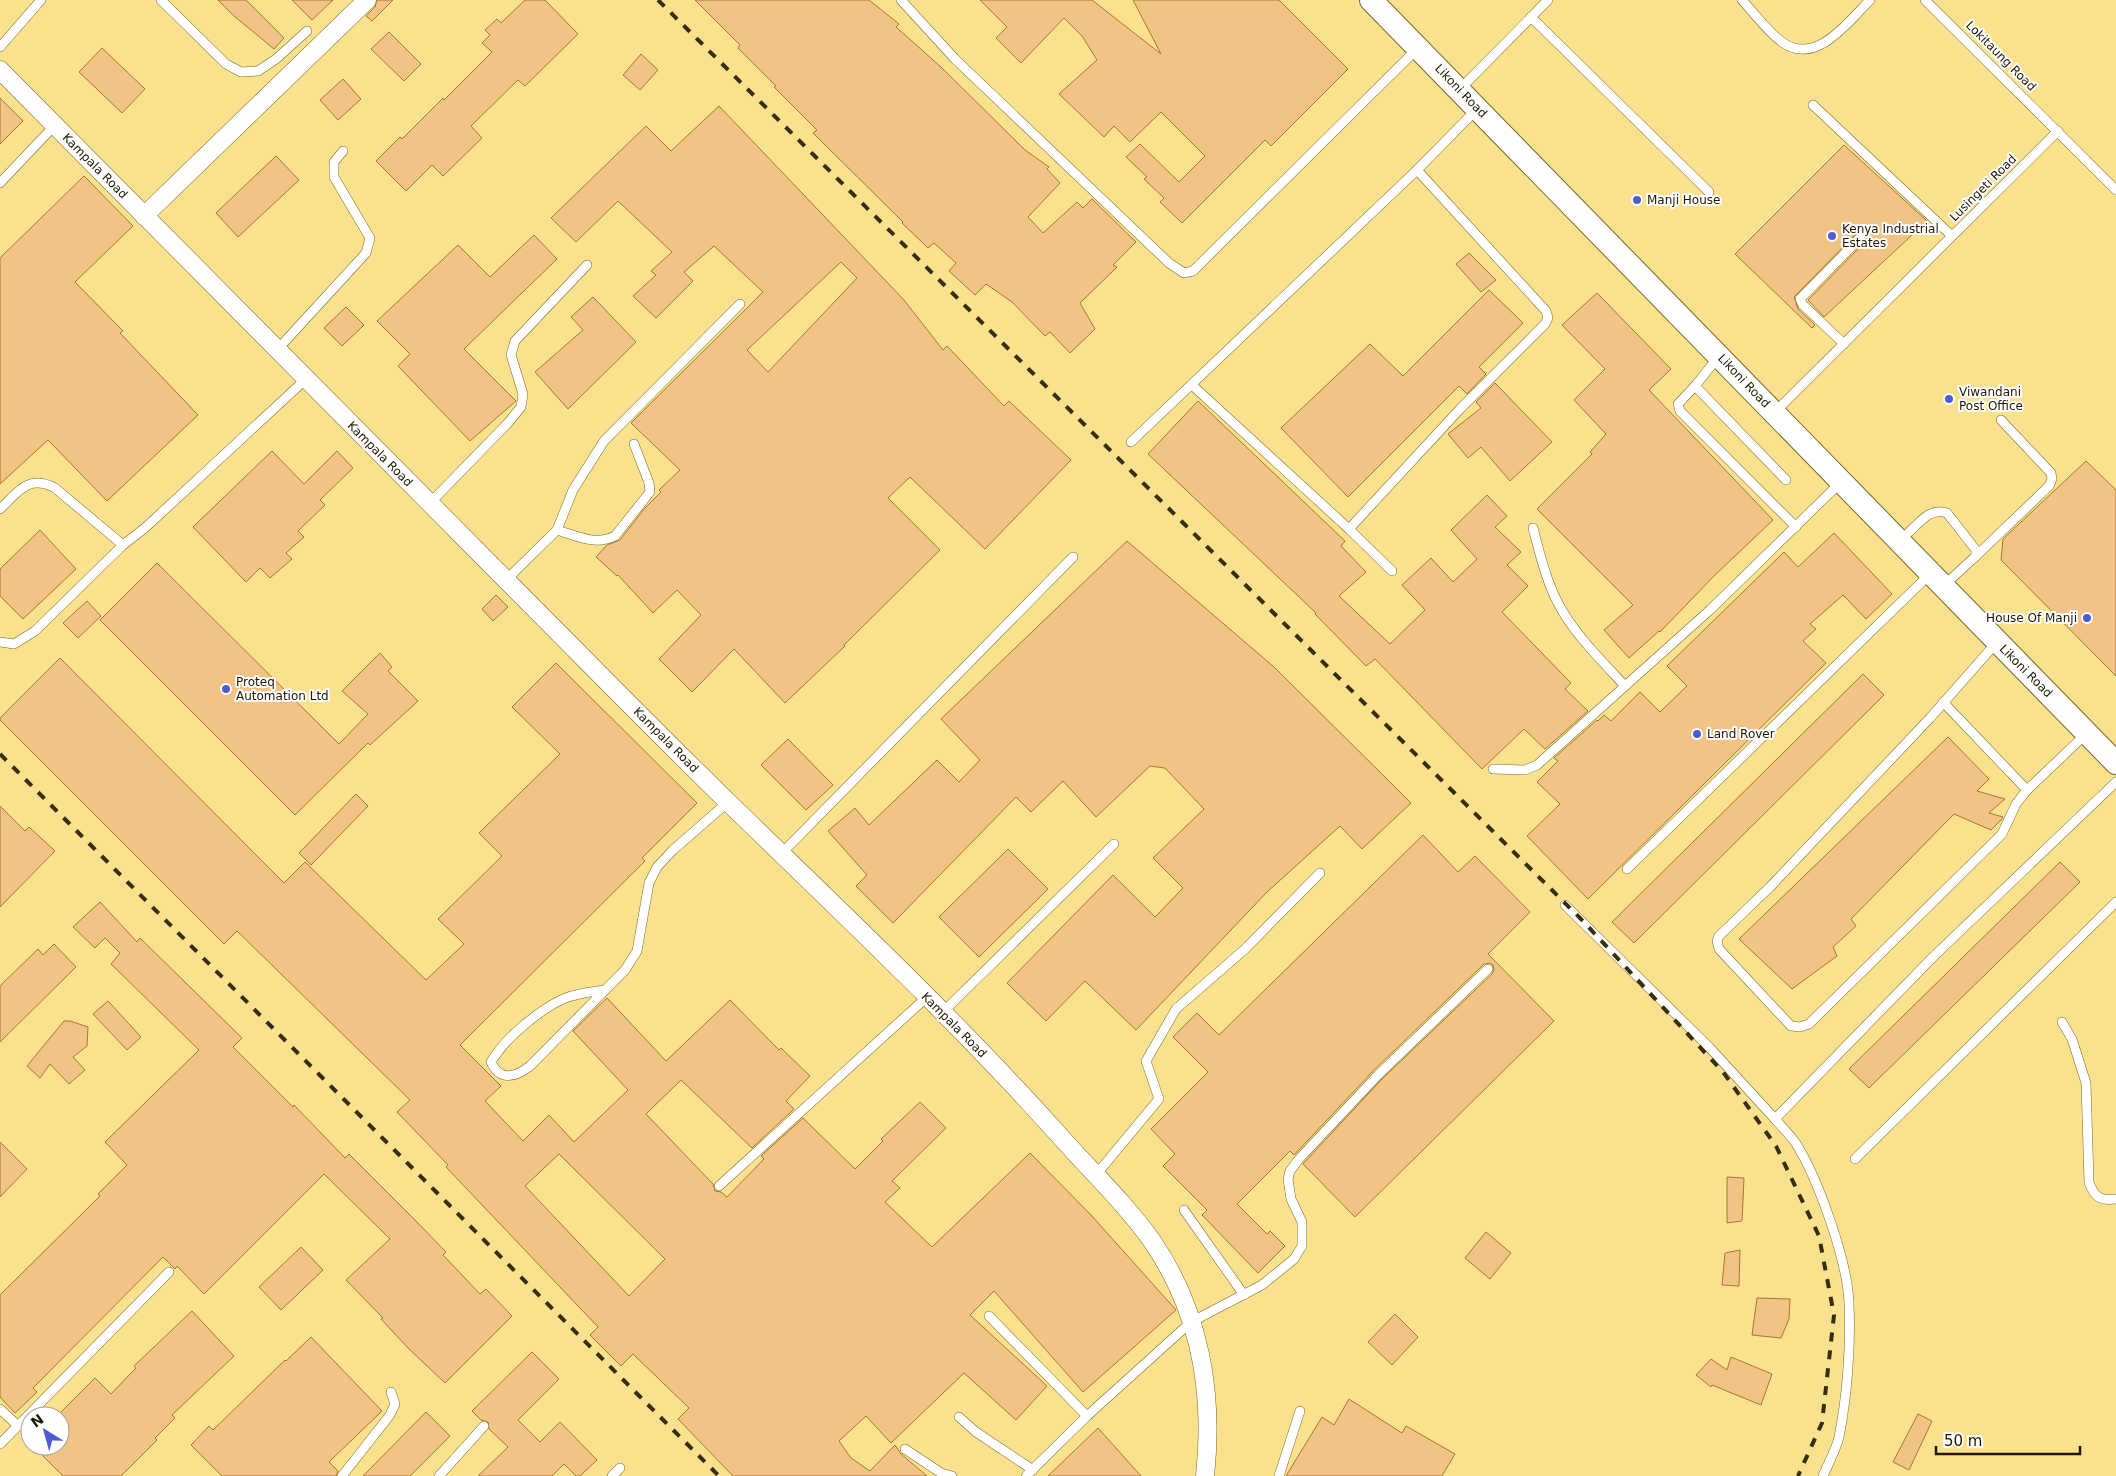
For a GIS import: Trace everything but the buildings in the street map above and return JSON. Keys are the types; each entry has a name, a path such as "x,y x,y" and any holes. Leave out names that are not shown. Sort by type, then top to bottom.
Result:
{"street":[{"path":"144,216 367,0"},
{"name":"Likoni Road","path":"1371,0 2116,763"},
{"name":"Likoni Road","path":"1383,0 1781,406 2116,743"},
{"name":"Kampala Road","path":"0,70 429,504 927,997 1025,1097 1151,1239 1172,1275 1192,1322 1203,1361 1207,1394 1208,1431 1205,1476"}],"lane":[{"path":"0,47 41,0"},
{"path":"161,0 226,64 241,72 258,71 276,59 307,31"},
{"path":"901,0 955,59 1169,263 1184,273 1193,272 1419,48"},
{"path":"1465,84 1548,0"},
{"path":"1742,0 1781,42 1792,47 1804,49 1815,48 1826,42 1870,0"},
{"name":"Lokitaung Road","path":"1926,0 2058,131"},
{"path":"1531,17 1709,192"},
{"path":"1813,105 1952,236"},
{"path":"1131,442 1417,170 1478,108"},
{"path":"0,183 55,125"},
{"path":"2058,131 2116,190"},
{"name":"Lusingeti Road","path":"1781,406 2058,131"},
{"path":"277,350 366,253 370,238 334,177 334,162 343,152"},
{"path":"1349,529 1460,409 1545,324 1548,318 1546,311 1417,170"},
{"path":"1844,344 1803,305 1800,299 1860,238"},
{"path":"429,504 508,423 521,407 523,394 511,355 515,341 587,265"},
{"path":"506,580 557,530 573,490 604,441 740,304"},
{"path":"1719,356 1678,404 1680,411 1796,527"},
{"path":"0,642 14,644 35,631 123,545 146,527 306,379"},
{"path":"1192,385 1392,571"},
{"path":"1695,386 1786,480"},
{"path":"1952,578 2049,486 2052,479 2051,473 2001,420"},
{"path":"557,530 595,542 607,540 615,536 650,492 649,484 634,444"},
{"path":"0,509 25,486 43,482 55,488 123,545"},
{"path":"1493,769 1525,770 1537,765 1711,609 1841,482"},
{"path":"1908,533 1932,512 1940,510 1947,513 1973,544 1976,556"},
{"path":"1533,528 1550,586 1559,606 1581,637 1625,686"},
{"path":"782,853 1073,557"},
{"path":"1627,869 1930,574"},
{"path":"1997,642 1770,887 1719,936 1717,941 1719,949 1791,1026 1800,1027 1809,1024 2002,834 2016,804 2027,790 2087,733"},
{"path":"1943,702 2027,790"},
{"path":"1775,1119 1933,957 2116,782"},
{"path":"605,990 563,999 525,1024 498,1050 491,1062 495,1070 506,1076 519,1074 530,1066 625,970 637,951 649,883 657,867 673,850 728,802"},
{"path":"942,1013 1114,844"},
{"path":"1096,1176 1159,1099 1146,1061 1176,1009 1245,949 1320,873"},
{"path":"1855,1159 2116,902"},
{"path":"1565,904 1710,1048 1794,1141 1807,1164 1829,1219 1845,1273 1850,1303 1848,1362 1838,1438 1823,1476"},
{"path":"959,1418 1029,1473 1087,1416 1192,1322 1262,1285 1287,1265 1294,1259 1302,1246 1302,1222 1291,1199 1288,1179 1290,1171 1378,1075 1488,969"},
{"path":"719,1186 927,997"},
{"path":"2062,1022 2072,1039 2086,1083 2089,1182 2092,1192 2098,1198 2105,1200 2116,1199"},
{"path":"1184,1210 1244,1295"},
{"path":"0,1444 170,1272"},
{"path":"989,1316 1087,1416"},
{"path":"342,1476 390,1415 395,1404 391,1392"},
{"path":"0,1409 18,1426"},
{"path":"1279,1476 1300,1411"},
{"path":"439,1476 484,1426"},
{"path":"905,1449 941,1473 952,1476"},
{"path":"612,1476 620,1468"}],"railway":[{"path":"658,0 1581,919 1723,1072 1776,1146 1819,1236 1834,1315 1822,1423 1798,1476"},
{"path":"0,754 719,1476"}],"place":[{"name":"Manji House","path":"1637,200"},
{"name":"Kenya Industrial Estates","path":"1832,236"},
{"name":"Viwandani Post Office","path":"1949,399"},
{"name":"House Of Manji","path":"2087,618"},
{"name":"Proteq Automation Ltd","path":"226,689"},
{"name":"Land Rover","path":"1697,734"}]}
